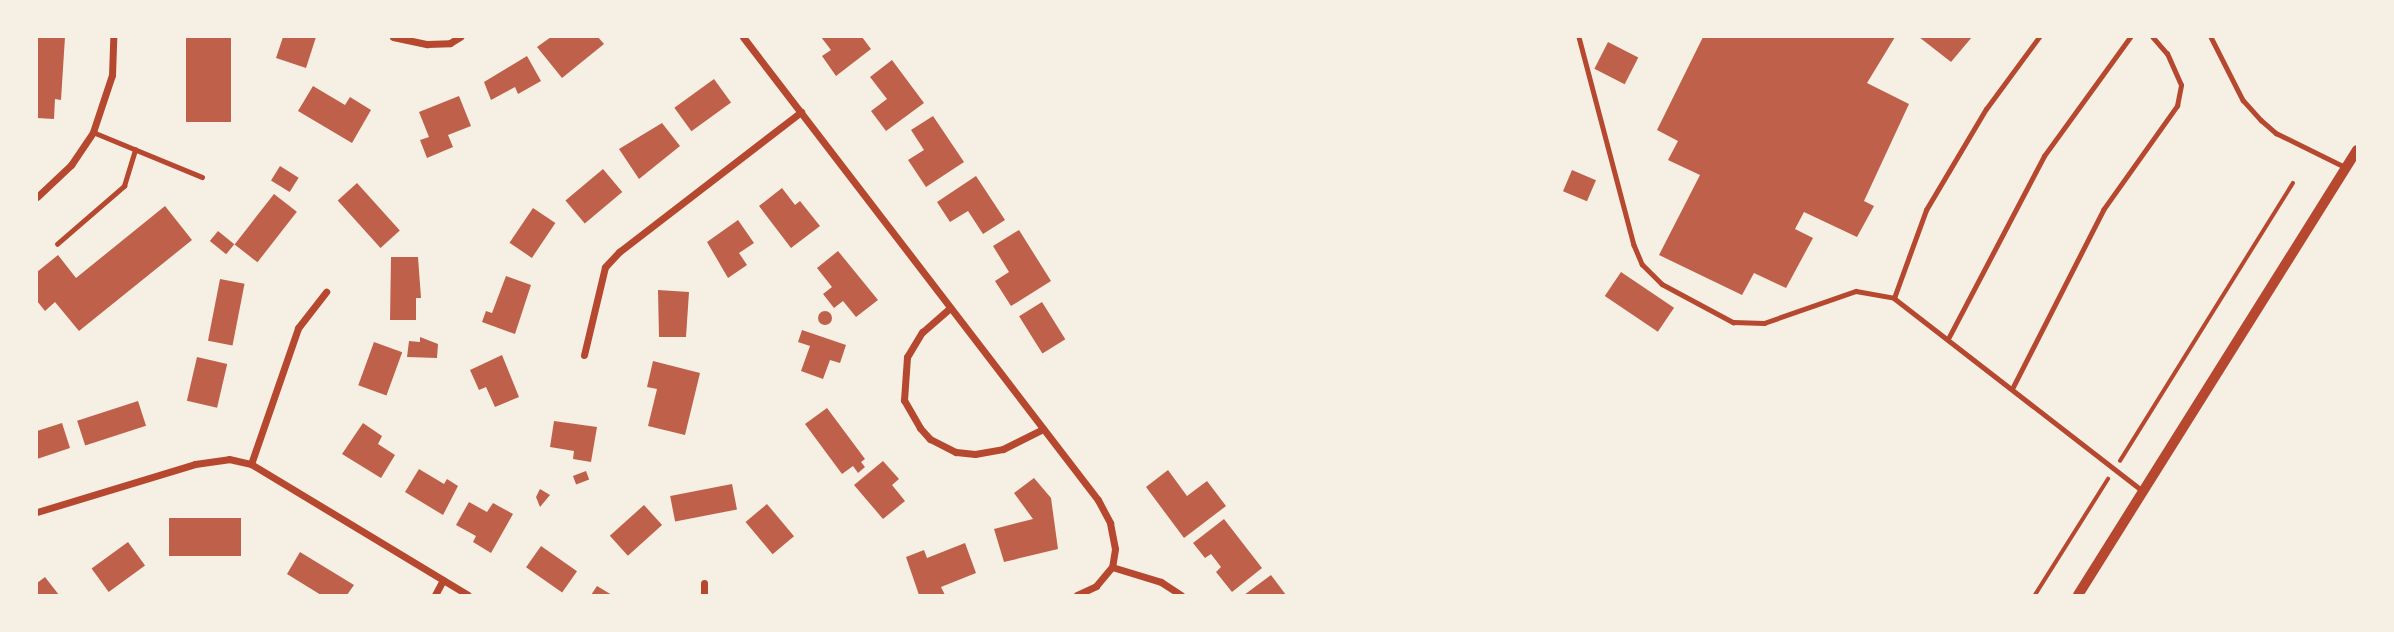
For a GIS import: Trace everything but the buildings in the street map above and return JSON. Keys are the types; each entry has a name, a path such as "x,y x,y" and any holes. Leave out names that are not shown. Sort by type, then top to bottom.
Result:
{"street":[{"path":"37,197 71,165 93,132 111,75 113,37"},
{"path":"393,37 427,44 450,43 460,37"},
{"path":"743,37 1098,500 1110,523 1115,549 1112,567 1096,586 1077,595"},
{"path":"584,355 605,267 619,252 801,112"},
{"path":"2078,595 2357,150"},
{"path":"251,464 298,328 326,292"},
{"path":"950,308 922,332 906,357 904,400 920,428 930,439 956,452 975,454 1003,449 1043,429"},
{"path":"37,512 195,464 229,459 251,464 468,595"},
{"path":"1112,567 1161,582 1181,595"},
{"path":"435,595 443,580"},
{"path":"704,583 704,595"}],"lane":[{"path":"1579,37 1634,245 1642,264 1662,284 1733,323 1764,323 1856,291 1894,298 2013,387 2143,491"},
{"path":"1894,298 1926,210 1986,109 2039,37"},
{"path":"1948,337 2044,156 2130,37"},
{"path":"2013,387 2103,210 2177,106 2181,85 2166,54 2152,37"},
{"path":"2211,37 2243,100 2261,120 2276,133 2346,168"},
{"path":"93,132 202,177"},
{"path":"57,244 124,186 135,150"}],"path":[{"path":"2035,595 2293,183"}]}
